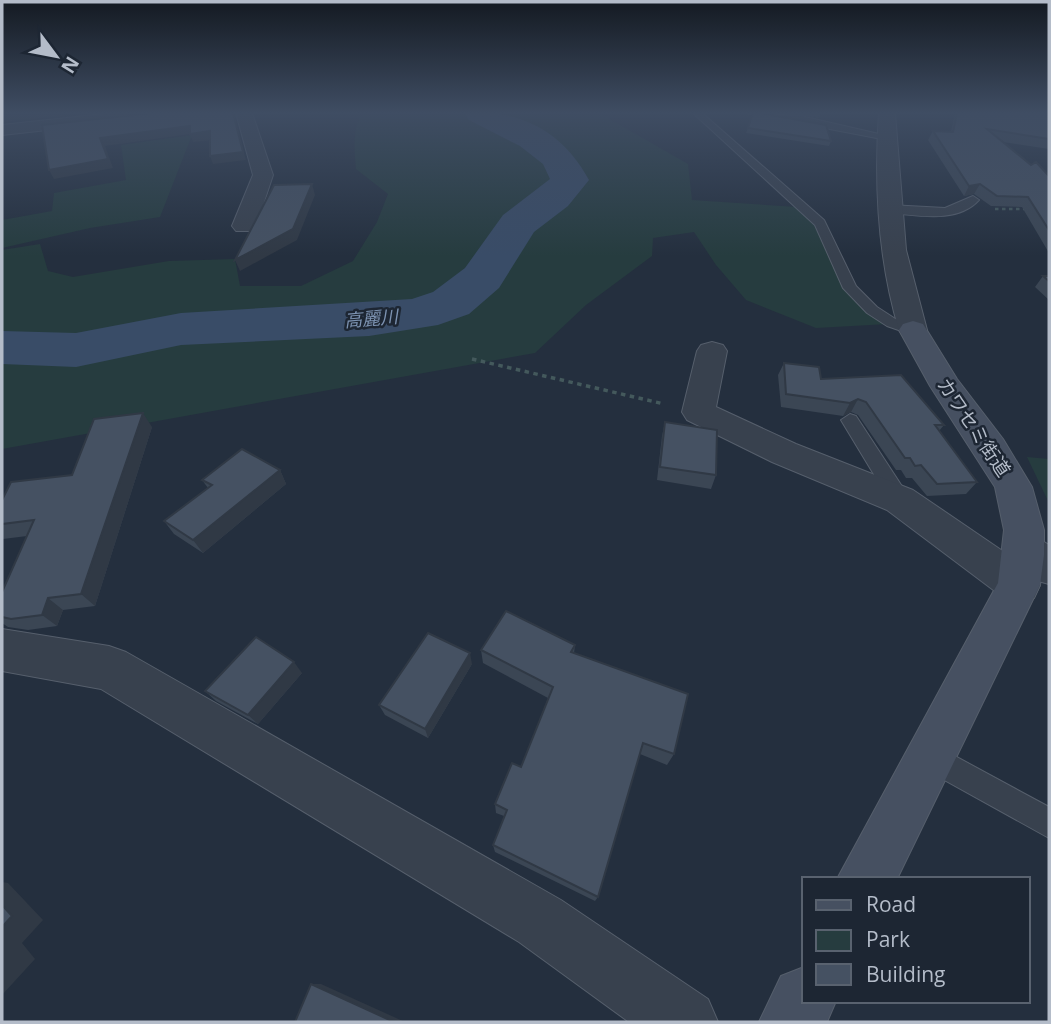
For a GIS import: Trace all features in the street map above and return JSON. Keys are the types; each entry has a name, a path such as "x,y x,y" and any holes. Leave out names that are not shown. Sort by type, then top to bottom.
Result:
{"street":[{"path":"244,226 245,209 263,178 261,161"},
{"name":"カワセミ街道","path":"888,161 889,209 901,294 913,330 932,366 994,451 1013,484 1024,518 1031,568"},
{"path":"712,351 699,412 784,453 900,500 1031,568 867,877"},
{"path":"2,650 109,668 540,920 685,1022"},
{"path":"792,1022 802,1003"}],"lane":[{"path":"750,161 820,223 850,288 872,310 892,323 913,330"},
{"path":"889,209 953,211 970,204"},
{"path":"850,419 900,500"},
{"path":"929,756 1049,823"}],"path":[{"path":"970,204 1037,209"},
{"path":"472,359 699,412"}],"green space":[{"path":"123,161 182,161 160,217 90,228 2,248 2,220 52,211 54,193 126,180"},
{"path":"355,161 682,161 688,164 692,200 797,207 815,224 845,288 888,324 816,328 746,300 716,265 694,232 653,238 652,256 586,305 535,353 2,449 2,250 40,244 48,271 73,277 169,261 235,259 240,286 301,286 353,261 377,222 388,194 356,169"},
{"path":"1027,457 1049,459 1049,503"}],"building":[{"path":"48,161 98,161 49,170"},
{"path":"952,161 1026,161 1031,165 1036,162 1049,176 1049,230 1028,197 997,196 980,184 969,186"},
{"path":"312,184 293,229 235,260 274,185"},
{"path":"784,363 819,367 821,379 901,375 944,425 935,425 977,482 937,484 921,465 915,466 910,458 905,458 866,402 858,399 850,403 786,394"},
{"path":"143,413 81,594 48,598 42,615 11,619 2,617 2,592 34,520 2,524 2,500 11,482 72,475 94,419"},
{"path":"665,422 717,430 716,475 660,467"},
{"path":"242,449 280,470 193,540 164,521 212,485 202,480"},
{"path":"506,611 575,645 571,652 688,694 674,754 643,743 598,897 493,845 507,810 495,804 512,763 521,767 553,687 481,650"},
{"path":"428,633 470,653 425,729 379,705"},
{"path":"256,637 294,662 248,715 205,691"},
{"path":"2,905 12,916 2,927"},
{"path":"311,984 394,1022 295,1022"}],"waterway":[{"name":"高麗川","path":"2,348 76,350 181,329 369,320 420,314 451,303 482,278 518,224 554,198 570,180 558,161"}]}
